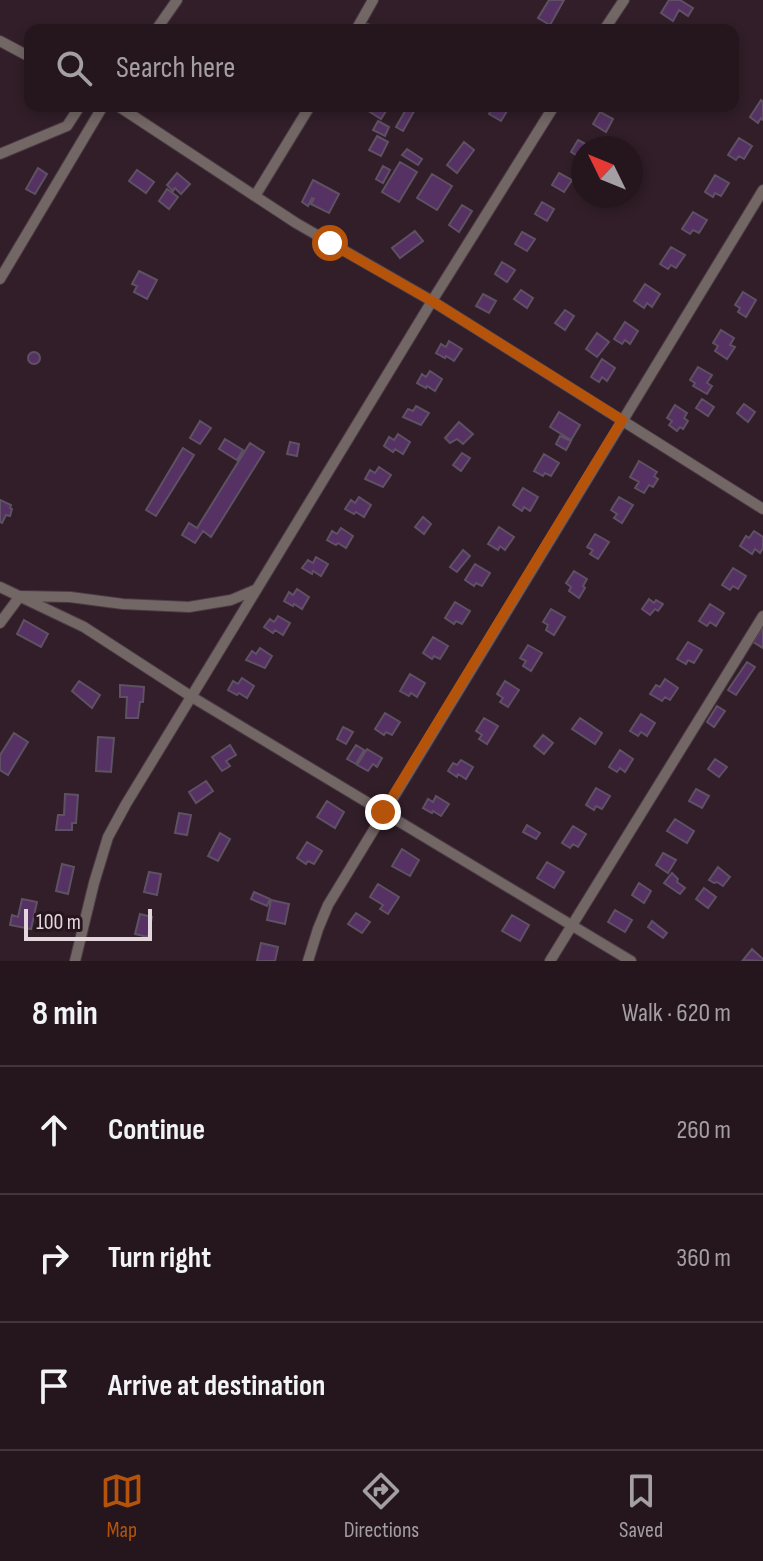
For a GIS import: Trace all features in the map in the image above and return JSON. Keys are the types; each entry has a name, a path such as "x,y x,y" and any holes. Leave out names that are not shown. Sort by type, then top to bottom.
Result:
{"street":[{"path":"160,24 177,0"},
{"path":"359,24 373,0"},
{"path":"608,24 624,0"},
{"path":"0,41 24,54"},
{"path":"0,154 67,126 76,112"},
{"path":"0,279 99,112"},
{"path":"127,112 330,243 432,301 763,509"},
{"path":"255,196 306,112"},
{"path":"75,961 108,837 126,804 550,112"},
{"path":"308,961 328,905 763,190"},
{"path":"0,587 84,627 192,697 631,961"},
{"path":"20,596 189,607 231,600 257,589"},
{"path":"0,623 20,596"},
{"path":"550,961 763,616"}],"building":[{"path":"549,0 564,0 551,24 538,18"},
{"path":"669,0 680,0 693,8 688,16 679,10 673,21 661,13"},
{"path":"761,100 763,120 761,118 758,123 750,117"},
{"path":"370,112 385,112 381,119"},
{"path":"405,112 414,112 403,131 396,127"},
{"path":"490,112 506,112 501,121"},
{"path":"600,112 613,119 606,132 593,124"},
{"path":"378,121 389,127 385,136 373,130"},
{"path":"377,136 388,142 381,156 369,150"},
{"path":"739,138 752,146 744,159 739,156 736,160 728,155"},
{"path":"464,142 474,150 457,173 447,165"},
{"path":"407,149 422,159 418,165 402,155"},
{"path":"400,162 417,172 399,202 382,192"},
{"path":"383,166 390,170 383,183 376,179"},
{"path":"38,168 47,174 35,194 26,189"},
{"path":"137,170 154,182 146,193 129,181"},
{"path":"177,173 190,184 181,194 167,185"},
{"path":"559,173 571,179 564,192 552,185"},
{"path":"432,174 452,186 437,210 417,198"},
{"path":"715,175 729,183 721,196 715,193 713,197 705,192"},
{"path":"313,180 339,194 329,213 311,204 312,198 308,206 302,202"},
{"path":"167,189 178,197 169,209 159,201"},
{"path":"542,202 554,209 547,221 535,214"},
{"path":"462,205 472,211 459,232 449,225"},
{"path":"693,212 707,220 699,233 693,230 690,234 682,229"},
{"path":"415,231 423,241 400,258 392,248"},
{"path":"522,232 535,239 527,251 515,244"},
{"path":"671,247 685,255 676,268 671,265 668,269 660,264"},
{"path":"502,262 515,270 507,282 495,274"},
{"path":"139,271 157,280 147,299 134,292 137,286 132,284"},
{"path":"645,284 660,294 652,307 647,303 644,308 634,301"},
{"path":"521,290 533,298 527,308 514,299"},
{"path":"743,292 756,300 746,317 738,312 740,308 735,305"},
{"path":"483,294 496,301 489,313 476,306"},
{"path":"565,310 574,316 565,330 555,323"},
{"path":"625,322 638,331 630,344 614,339"},
{"path":"721,330 734,338 730,345 735,347 727,359 715,351 718,346 713,343"},
{"path":"597,333 609,342 597,357 586,349"},
{"path":"449,341 462,349 454,361 436,353 441,344 446,347"},
{"path":"34,352 40,358 34,364 28,358"},
{"path":"602,359 615,368 607,381 602,377 599,382 591,377"},
{"path":"698,367 712,375 707,383 712,386 707,394 693,386 695,383 690,380"},
{"path":"430,371 442,379 435,391 417,383 422,374 426,377"},
{"path":"702,399 714,407 708,416 696,408"},
{"path":"744,404 755,412 748,422 737,413"},
{"path":"675,405 687,413 684,418 688,421 683,429 680,427 677,431 669,425 672,421 667,418"},
{"path":"416,406 429,413 421,425 403,417 408,409 413,411"},
{"path":"559,412 580,425 571,440 550,427"},
{"path":"200,421 211,428 200,444 190,438"},
{"path":"459,422 473,434 463,444 457,439 450,443 445,438"},
{"path":"398,434 410,442 403,454 384,446 389,437 394,440"},
{"path":"560,436 571,441 566,450 556,444"},
{"path":"225,439 243,450 237,460 219,449"},
{"path":"290,442 299,444 297,456 287,454"},
{"path":"250,443 264,452 211,537 203,531 195,543 182,535 189,523 197,528"},
{"path":"183,448 194,455 156,516 146,510"},
{"path":"462,453 470,458 461,471 453,465"},
{"path":"544,454 559,463 551,476 534,471"},
{"path":"639,461 657,472 654,476 658,479 644,493 635,488 639,482 630,477"},
{"path":"379,467 391,475 383,487 365,479 370,470 375,473"},
{"path":"523,488 538,497 530,511 524,507 522,511 513,505"},
{"path":"359,497 371,505 364,517 345,509 351,500 355,503"},
{"path":"619,497 633,505 622,523 614,518 617,514 611,510"},
{"path":"0,500 11,505 12,509 10,516 6,515 2,523 0,522"},
{"path":"423,517 431,524 424,534 415,527"},
{"path":"499,527 514,537 505,550 488,544"},
{"path":"341,528 353,536 346,548 327,540 332,531 337,534"},
{"path":"754,531 763,537 763,548 760,553 755,549 752,554 740,546 746,536 749,538"},
{"path":"595,534 609,542 598,559 590,554 593,550 587,547"},
{"path":"463,550 470,556 457,572 450,567"},
{"path":"316,557 328,564 321,576 302,568 308,560 313,563"},
{"path":"475,564 490,573 482,586 476,583 474,586 465,580"},
{"path":"733,568 746,576 738,589 733,586 730,590 722,585"},
{"path":"574,571 587,579 579,598 569,591 571,587 566,583"},
{"path":"297,589 309,597 302,609 284,601 289,592 293,595"},
{"path":"649,599 663,604 650,615 642,609"},
{"path":"455,602 470,611 462,624 456,621 454,624 445,618"},
{"path":"710,604 724,613 716,626 710,622 707,626 699,621"},
{"path":"551,609 565,617 554,635 546,630 548,625 543,622"},
{"path":"278,616 290,623 283,635 264,627 270,619 274,622"},
{"path":"24,620 48,634 41,647 17,634"},
{"path":"763,627 763,648 753,642"},
{"path":"433,637 448,646 440,659 434,656 432,659 423,653"},
{"path":"688,642 702,650 694,663 688,660 686,664 677,659"},
{"path":"528,645 542,653 531,671 523,666 526,661 520,658"},
{"path":"260,648 272,656 265,668 246,660 252,651 256,654"},
{"path":"747,662 755,667 736,695 728,690"},
{"path":"410,674 425,683 417,697 400,691"},
{"path":"242,678 254,686 247,698 228,690 233,681 238,684"},
{"path":"665,679 678,688 670,700 665,697 662,701 650,694"},
{"path":"79,681 100,695 92,708 72,691"},
{"path":"505,681 519,690 508,707 500,702 503,698 497,694"},
{"path":"120,685 144,687 138,718 126,718 127,697 120,697"},
{"path":"717,706 725,711 714,727 707,722"},
{"path":"385,713 400,722 392,735 386,732 384,735 375,729"},
{"path":"641,714 655,723 647,736 641,732 638,736 630,731"},
{"path":"484,718 498,726 487,744 479,739 482,735 476,731"},
{"path":"580,718 602,733 595,744 572,729"},
{"path":"343,727 353,732 346,744 337,739"},
{"path":"14,733 28,742 8,775 0,770 0,755"},
{"path":"543,735 553,743 544,754 534,746"},
{"path":"98,737 114,738 111,772 96,771"},
{"path":"230,745 236,755 226,761 230,766 222,771 212,757"},
{"path":"356,745 364,750 356,764 347,759"},
{"path":"367,749 382,758 377,767 373,764 368,771 357,765"},
{"path":"620,750 633,759 625,772 609,767"},
{"path":"715,759 727,767 719,777 708,769"},
{"path":"461,760 473,767 466,779 448,771 453,763 457,765"},
{"path":"206,781 213,791 196,803 189,792"},
{"path":"596,788 610,796 602,809 596,806 594,810 586,805"},
{"path":"696,789 709,796 702,808 689,801"},
{"path":"65,794 78,795 76,823 72,823 72,830 56,830 58,815 64,815"},
{"path":"436,796 449,804 441,816 423,808 428,799 433,802"},
{"path":"327,801 344,812 335,828 317,817"},
{"path":"179,813 191,815 187,835 175,833"},
{"path":"675,819 694,831 687,843 667,831"},
{"path":"527,825 540,833 536,839 523,832"},
{"path":"573,826 586,834 578,847 573,844 570,848 562,843"},
{"path":"220,833 230,839 218,861 208,856"},
{"path":"307,842 322,851 314,864 308,861 306,864 297,858"},
{"path":"402,849 419,860 410,876 392,866"},
{"path":"663,853 676,860 668,873 656,865"},
{"path":"547,862 564,872 554,888 537,878"},
{"path":"62,864 74,867 68,894 56,891"},
{"path":"718,867 730,877 723,886 709,880"},
{"path":"149,872 161,874 157,895 144,892"},
{"path":"672,873 685,888 680,894 664,883"},
{"path":"639,883 651,891 644,903 632,895"},
{"path":"378,884 399,897 388,914 380,909 383,905 370,897"},
{"path":"704,888 716,897 708,908 696,899"},
{"path":"254,892 270,899 267,906 251,899"},
{"path":"22,899 37,902 31,929 10,925 12,915 18,917"},
{"path":"271,900 289,904 285,924 267,920"},
{"path":"615,910 632,920 625,932 608,922"},
{"path":"356,913 370,922 362,933 348,924"},
{"path":"140,914 152,917 148,937 135,934"},
{"path":"512,915 529,925 520,941 502,931"},
{"path":"652,921 667,933 663,938 648,927"},
{"path":"261,943 278,947 275,961 257,961"},
{"path":"752,949 763,959 763,961 743,960"}],"route":[{"path":"330,243 432,301 622,420 383,812"}]}
